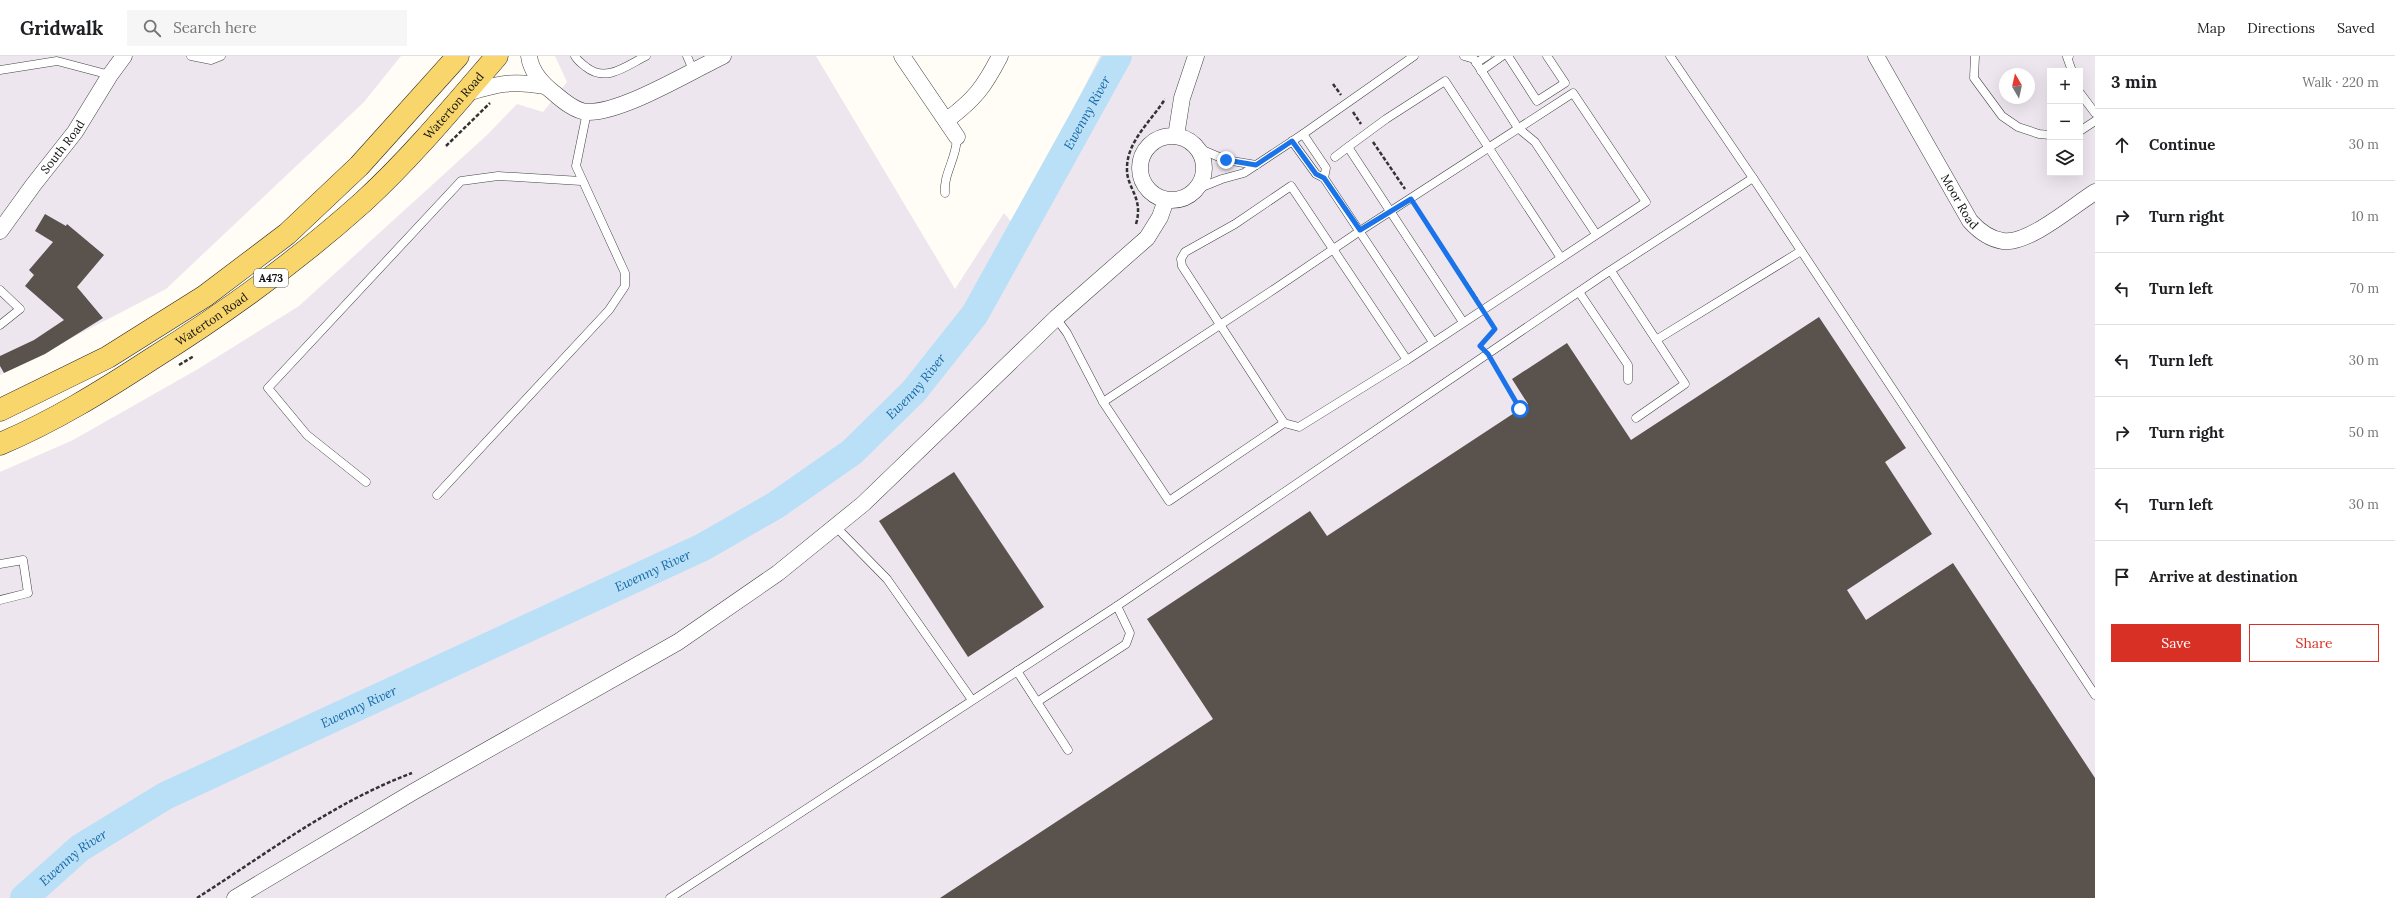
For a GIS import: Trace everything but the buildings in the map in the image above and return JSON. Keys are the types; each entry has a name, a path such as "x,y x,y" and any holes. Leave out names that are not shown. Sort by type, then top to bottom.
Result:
{"main road":[{"name":"Waterton Road","path":"0,410 108,357 205,296 286,234 359,166 458,56"},
{"name":"Waterton Road","path":"0,444 70,411 224,313 292,263 364,200 467,93 497,56"}],"street":[{"path":"529,56 533,71 544,86 566,104 586,112 613,108 690,63 723,56"},
{"path":"902,56 947,120 957,137"},
{"path":"947,120 966,105 986,84 1000,56"},
{"path":"1176,136 1182,98 1196,56"},
{"name":"Moor Road","path":"1876,56 1970,221 1980,232 2004,241 2014,241 2037,230 2095,192"},
{"name":"South Road","path":"0,231 34,184 75,132 110,75 123,59"},
{"path":"467,93 505,82 522,82 544,86"},
{"path":"1176,136 1192,142 1198,148 1203,158 1205,169 1197,190 1188,196 1177,200 1166,200 1157,196 1143,183 1140,163 1143,154 1156,140 1176,136"},
{"path":"235,898 413,792 678,642 778,573 836,527 951,421 1056,318 1147,238 1160,217 1166,200"}],"lane":[{"path":"191,56 211,60 221,56"},
{"path":"575,56 593,73 600,75 608,75 646,56"},
{"path":"1197,190 1222,179 1244,173 1303,134 1346,102 1414,56"},
{"path":"1464,56 1475,60 1518,128 1535,142 1596,234"},
{"path":"1475,60 1487,56"},
{"path":"1482,71 1502,56"},
{"path":"1508,56 1537,100 1565,83 1547,56"},
{"path":"1670,56 1754,178 2095,695"},
{"path":"1975,56 1974,78 2002,116 2018,127 2039,134 2047,135"},
{"path":"2069,56 2067,57 2071,68"},
{"path":"1,68 57,61 110,75"},
{"path":"1335,157 1367,132 1445,81 1561,258"},
{"path":"1103,402 1220,325 1333,250 1360,230 1411,199 1573,93 1646,202 1406,360 1298,427 1284,423 1220,325 1182,266 1181,259 1185,252 1235,224 1291,186 1333,250 1406,360"},
{"path":"2083,97 2095,113"},
{"path":"437,495 609,310 625,286 625,273 581,181 576,166 586,112"},
{"path":"2083,129 2095,121"},
{"path":"1303,134 1326,168 1324,178"},
{"path":"945,193 944,182 957,149 957,137"},
{"path":"1292,141 1316,174 1324,178 1433,342"},
{"path":"1348,147 1463,322"},
{"path":"1198,148 1226,160 1256,165"},
{"path":"366,482 308,435 268,388 461,181 498,176 581,181"},
{"path":"670,898 1117,606 1579,292 1754,178"},
{"path":"1656,340 1801,251"},
{"path":"1611,271 1685,384 1636,418"},
{"path":"0,290 20,309 0,326"},
{"path":"1579,292 1628,365 1628,380"},
{"path":"1056,318 1103,402 1169,501 1284,423"},
{"path":"836,527 887,578 972,700"},
{"path":"0,564 23,560 28,593 0,600"},
{"path":"1037,702 1126,644 1130,633 1117,606"},
{"path":"1017,671 1068,750"}],"path":[{"path":"1333,84 1367,132 1484,309 1495,329 1480,346 1488,354 1520,409"},
{"path":"1135,228 1140,210 1126,168 1132,145 1168,92"},
{"path":"197,898 330,812 385,783 415,772"}],"shaded area":[{"path":"0,56 401,56 364,102 166,289 0,375"},
{"path":"555,56 816,56 955,289 1004,213 1014,225 1100,56 2095,56 2095,898 0,898 0,472 73,440 198,369 299,306 487,135 517,104 543,112 567,82"}],"waterway":[{"name":"Ewenny River","path":"24,898 80,848 165,796 703,547 776,505 852,452 914,391 975,314 1118,56"}],"route":[{"path":"1226,160 1256,165 1292,141 1316,174 1324,178 1360,230 1411,199 1484,309 1495,329 1480,346 1488,354 1520,409"}]}
